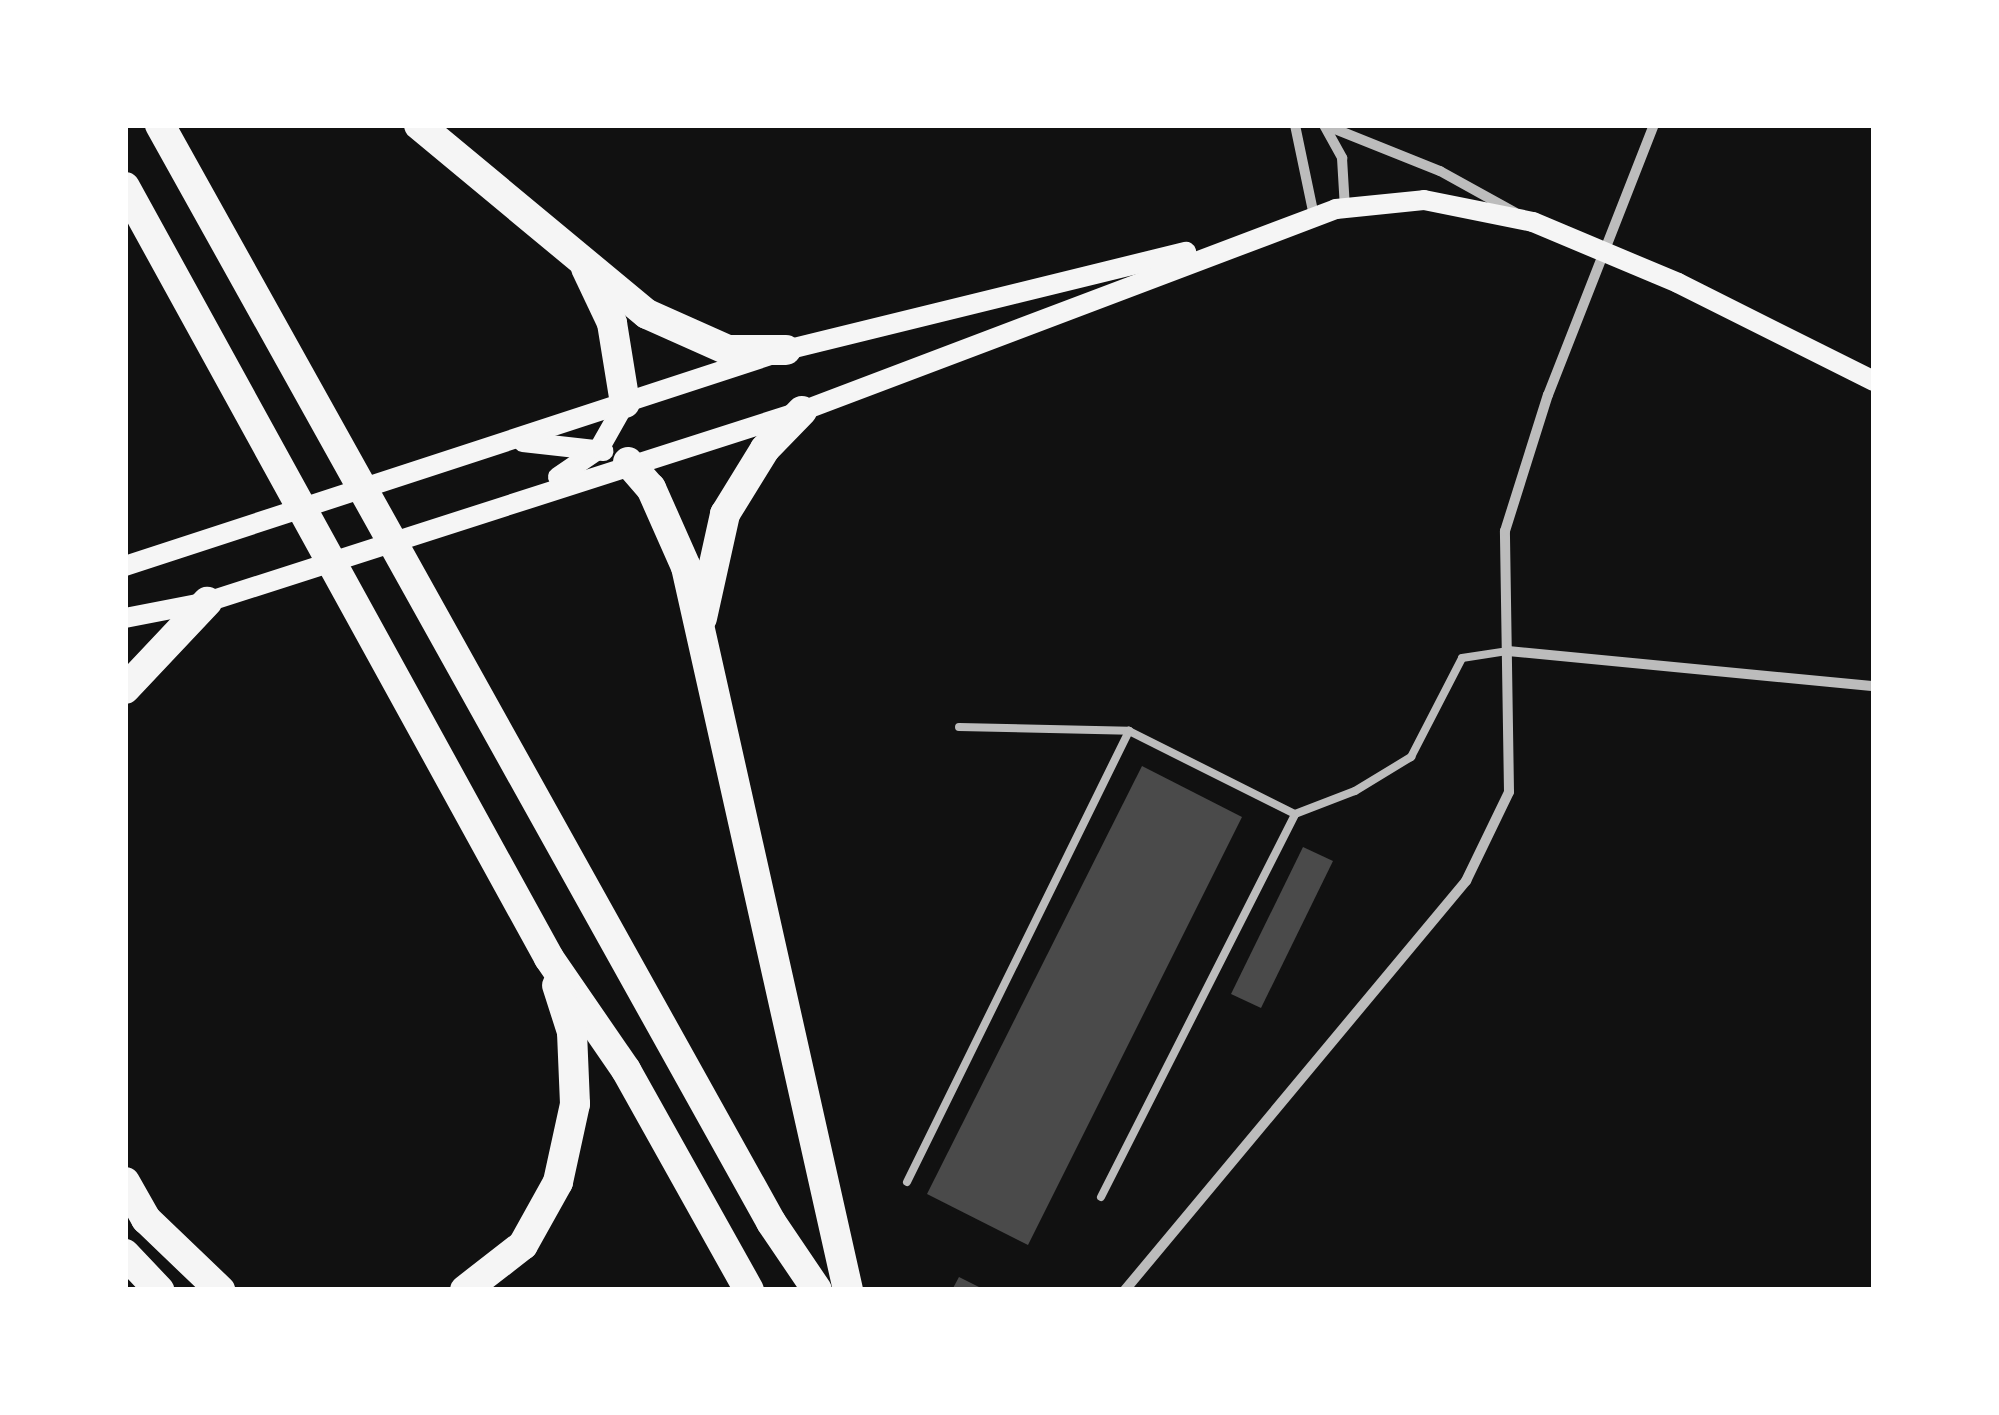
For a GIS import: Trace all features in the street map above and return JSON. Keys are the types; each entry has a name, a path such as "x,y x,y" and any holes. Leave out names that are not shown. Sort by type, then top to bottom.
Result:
{"highway":[{"path":"160,125 770,1222 817,1290"},
{"path":"420,125 647,314 728,350 786,350"},
{"path":"125,187 245,414 388,663 549,958 626,1070 749,1290"},
{"path":"583,261 612,323 625,403"},
{"path":"699,630 725,514 765,449 802,411"},
{"path":"628,462 651,488 686,567 848,1290"},
{"path":"125,689 207,602"},
{"path":"466,1290 524,1245 558,1182 574,1104 572,1032 549,958"},
{"path":"125,1182 146,1219 220,1290"},
{"path":"125,1254 159,1290"}],"main road":[{"path":"125,566 786,350 1237,241 1345,208 1424,200 1532,222 1603,250 1874,380"},
{"path":"125,618 207,602 628,462 802,411 1005,339 1237,241"},
{"path":"536,492 598,449 625,403"},
{"path":"512,441 598,449 628,462"}],"street":[{"path":"1295,125 1314,216"},
{"path":"1324,125 1342,158 1345,208"},
{"path":"1324,125 1440,171 1532,222"},
{"path":"1125,1290 1466,881 1509,792 1505,531 1603,250 1654,125"},
{"path":"1508,651 1874,686"}],"lane":[{"path":"1101,1197 1294,814 1355,792 1411,757 1462,658 1508,651"},
{"path":"959,727 1129,731 1294,814"},
{"path":"906,1182 1129,731"}],"building":[{"path":"1142,766 1242,817 1028,1245 927,1194"},
{"path":"1303,847 1333,861 1261,1008 1231,994"},
{"path":"959,1277 985,1290 952,1290"}]}
